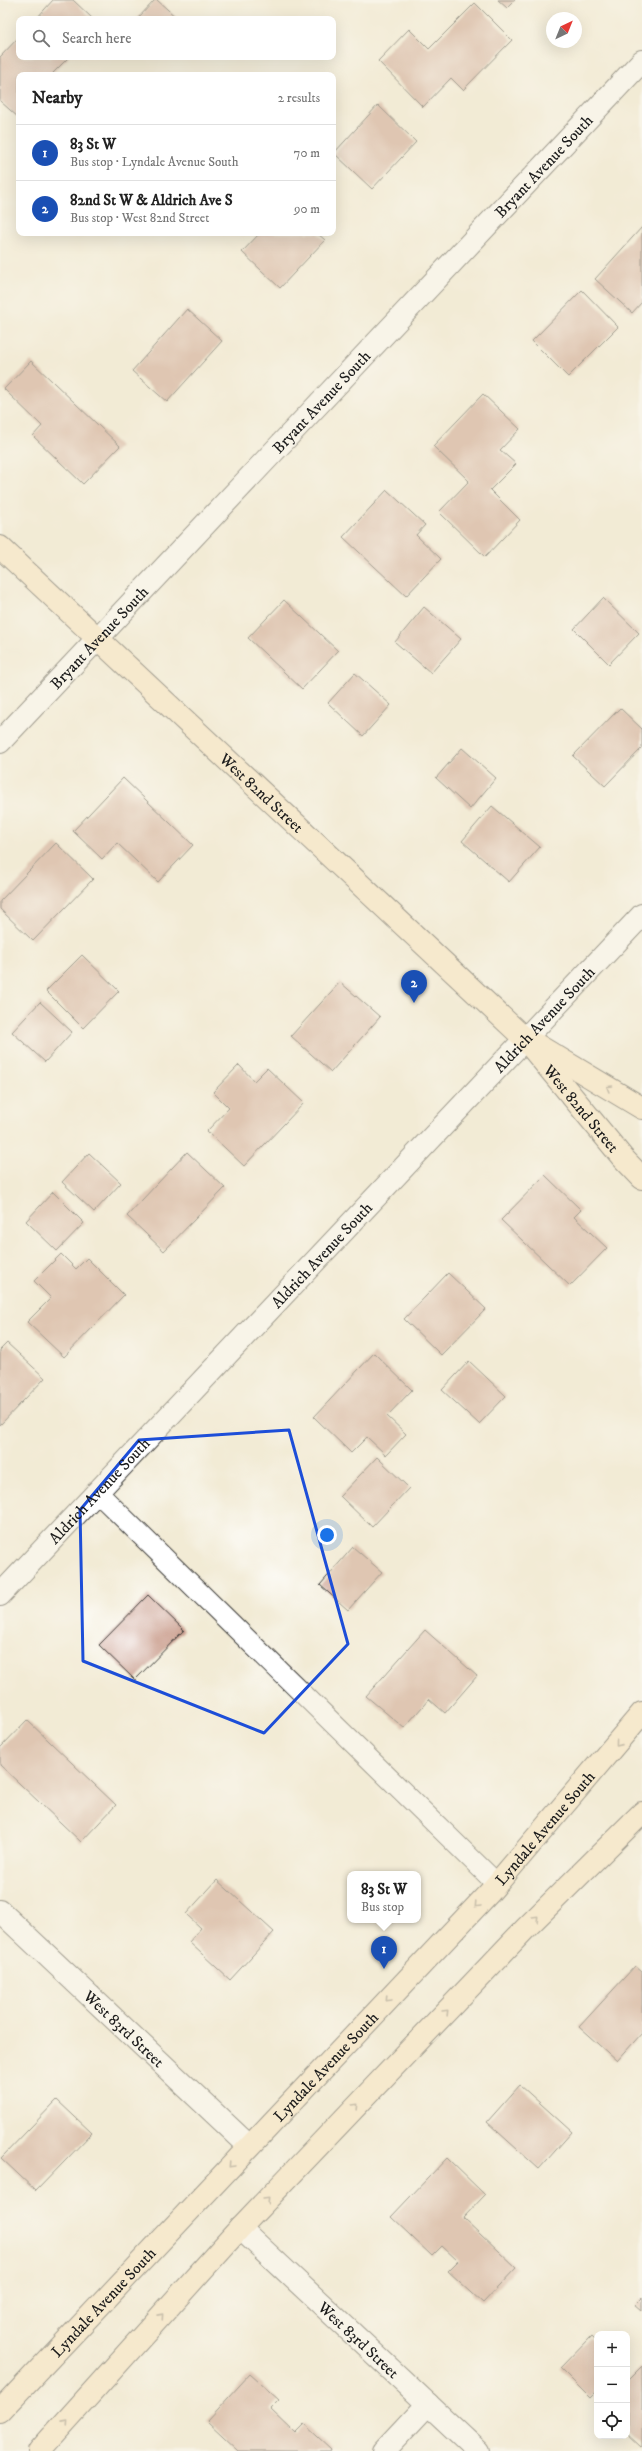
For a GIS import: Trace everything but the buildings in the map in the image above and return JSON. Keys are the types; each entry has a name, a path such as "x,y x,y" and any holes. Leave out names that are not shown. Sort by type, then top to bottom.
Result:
{"main road":[{"name":"West 82nd Street","path":"0,547 524,1038 622,1157 642,1178"},
{"name":"West 82nd Street","path":"524,1038 642,1108"},
{"name":"Lyndale Avenue South","path":"0,2411 497,1884 642,1713"},
{"path":"39,2451 240,2228 525,1929 642,1813"}],"street":[{"name":"Bryant Avenue South","path":"0,742 642,61"},
{"name":"Aldrich Avenue South","path":"0,1595 524,1038 642,915"},
{"name":"West 83rd Street","path":"0,1911 249,2146"},
{"name":"West 83rd Street","path":"240,2228 478,2451"},
{"path":"384,2451 428,2404"}],"lane":[{"path":"98,1492 497,1884"}],"highlighted area":[{"path":"289,1430 348,1644 264,1733 83,1661 80,1510 139,1440"}],"place":[{"name":"82nd St W & Aldrich Ave S","path":"414,1003"},
{"name":"83 St W","path":"384,1969"}]}
